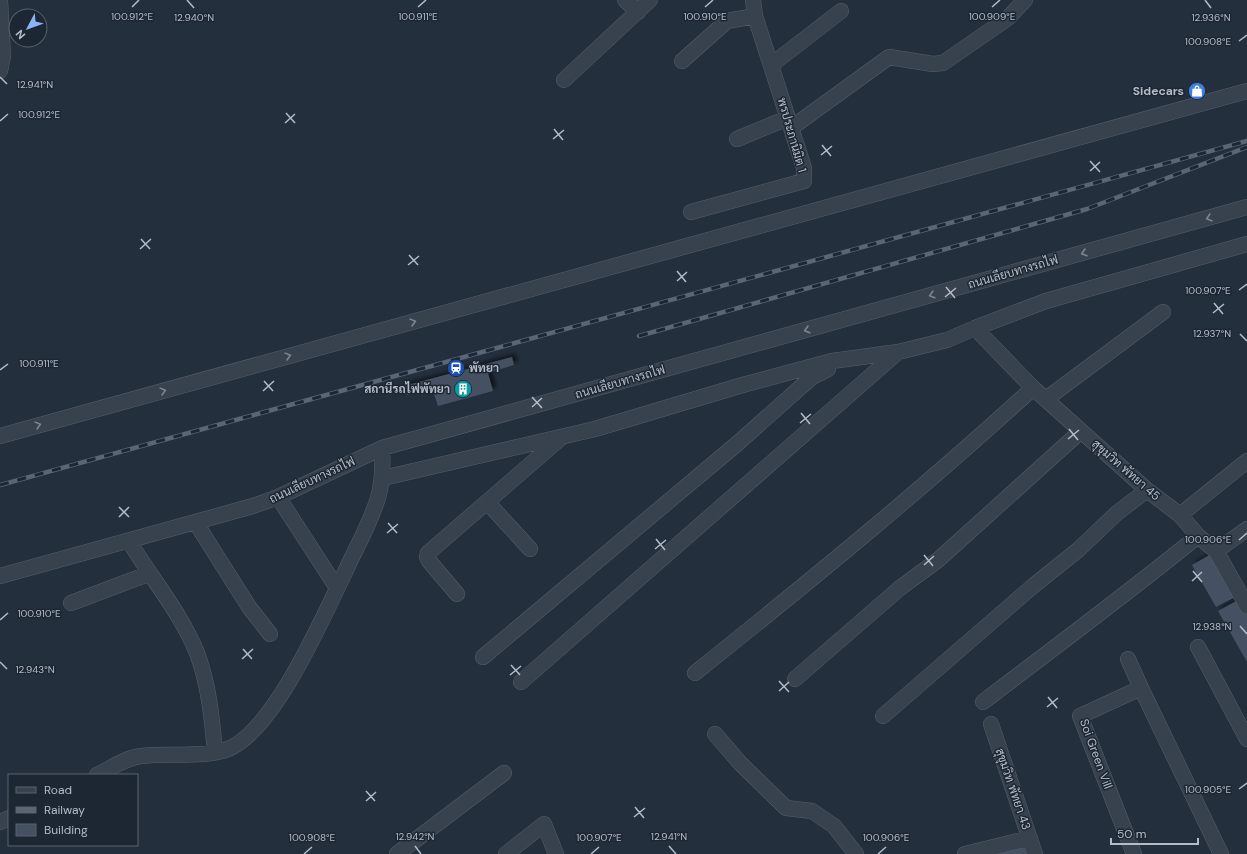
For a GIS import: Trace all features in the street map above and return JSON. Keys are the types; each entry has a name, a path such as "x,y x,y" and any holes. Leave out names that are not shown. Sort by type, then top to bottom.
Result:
{"street":[{"path":"0,0 3,56 0,71"},
{"path":"625,0 638,12"},
{"path":"564,80 650,0"},
{"name":"พรประภานิมิต 1","path":"691,212 804,181 804,168 755,16 753,0"},
{"path":"737,139 789,123 889,57 933,64 943,63 1008,18 1025,0"},
{"path":"771,65 841,11"},
{"path":"682,62 726,21 755,16"},
{"path":"0,436 1247,91"},
{"name":"ถนนเลียบทางรถไฟ","path":"0,576 196,522 278,497 382,448 1247,207"},
{"path":"483,657 732,448 812,377 827,369 947,340 1046,301 1247,244"},
{"path":"1046,399 1162,312"},
{"name":"สุขุมวิท พัทยา 45","path":"975,328 1033,388 1148,490 1180,515 1198,536 1216,551 1247,606"},
{"path":"383,478 595,429 746,384 832,362 891,353"},
{"path":"521,682 891,353"},
{"path":"695,673 820,573 958,456 1033,388"},
{"path":"795,679 900,588 938,560 1081,431"},
{"path":"457,594 427,557 428,553 563,436"},
{"path":"99,774 129,759 141,756 215,752 228,749 242,741 263,720 281,695 369,525 383,478 382,448"},
{"path":"1180,515 1247,461"},
{"path":"883,716 1033,586 1078,550 1117,513 1148,490"},
{"path":"278,497 337,588"},
{"path":"488,502 530,550"},
{"path":"196,522 249,607 270,634"},
{"path":"1216,551 1247,529"},
{"path":"983,702 1094,616 1150,575 1198,536"},
{"path":"129,541 148,574 177,615 197,654 209,700 215,752"},
{"path":"71,603 148,574"},
{"path":"1198,647 1247,739"},
{"path":"1128,659 1221,854"},
{"name":"Soi Green Vill","path":"1134,854 1080,716 1141,688"},
{"name":"สุขุมวิท พัทยา 43","path":"992,724 1036,854"},
{"path":"715,734 740,763 786,808 812,811 834,826 856,854"},
{"path":"397,854 504,773"},
{"path":"506,854 544,824 556,854"},
{"path":"966,854 1030,838"}],"building":[{"path":"512,357 514,365 488,373 493,391 438,406 432,388 407,395 404,386"},
{"path":"1213,553 1237,596 1216,607 1192,565"},
{"path":"1240,599 1247,613 1247,662 1218,611"},
{"path":"1028,843 1032,854 999,854 998,850"}],"railway":[{"path":"0,485 1247,141"},
{"path":"639,336 1087,209 1247,147"}],"place":[{"name":"Sidecars","path":"1197,91"},
{"name":"พัทยา","path":"456,368"},
{"name":"สถานีรถไฟพัทยา","path":"463,389"}]}
